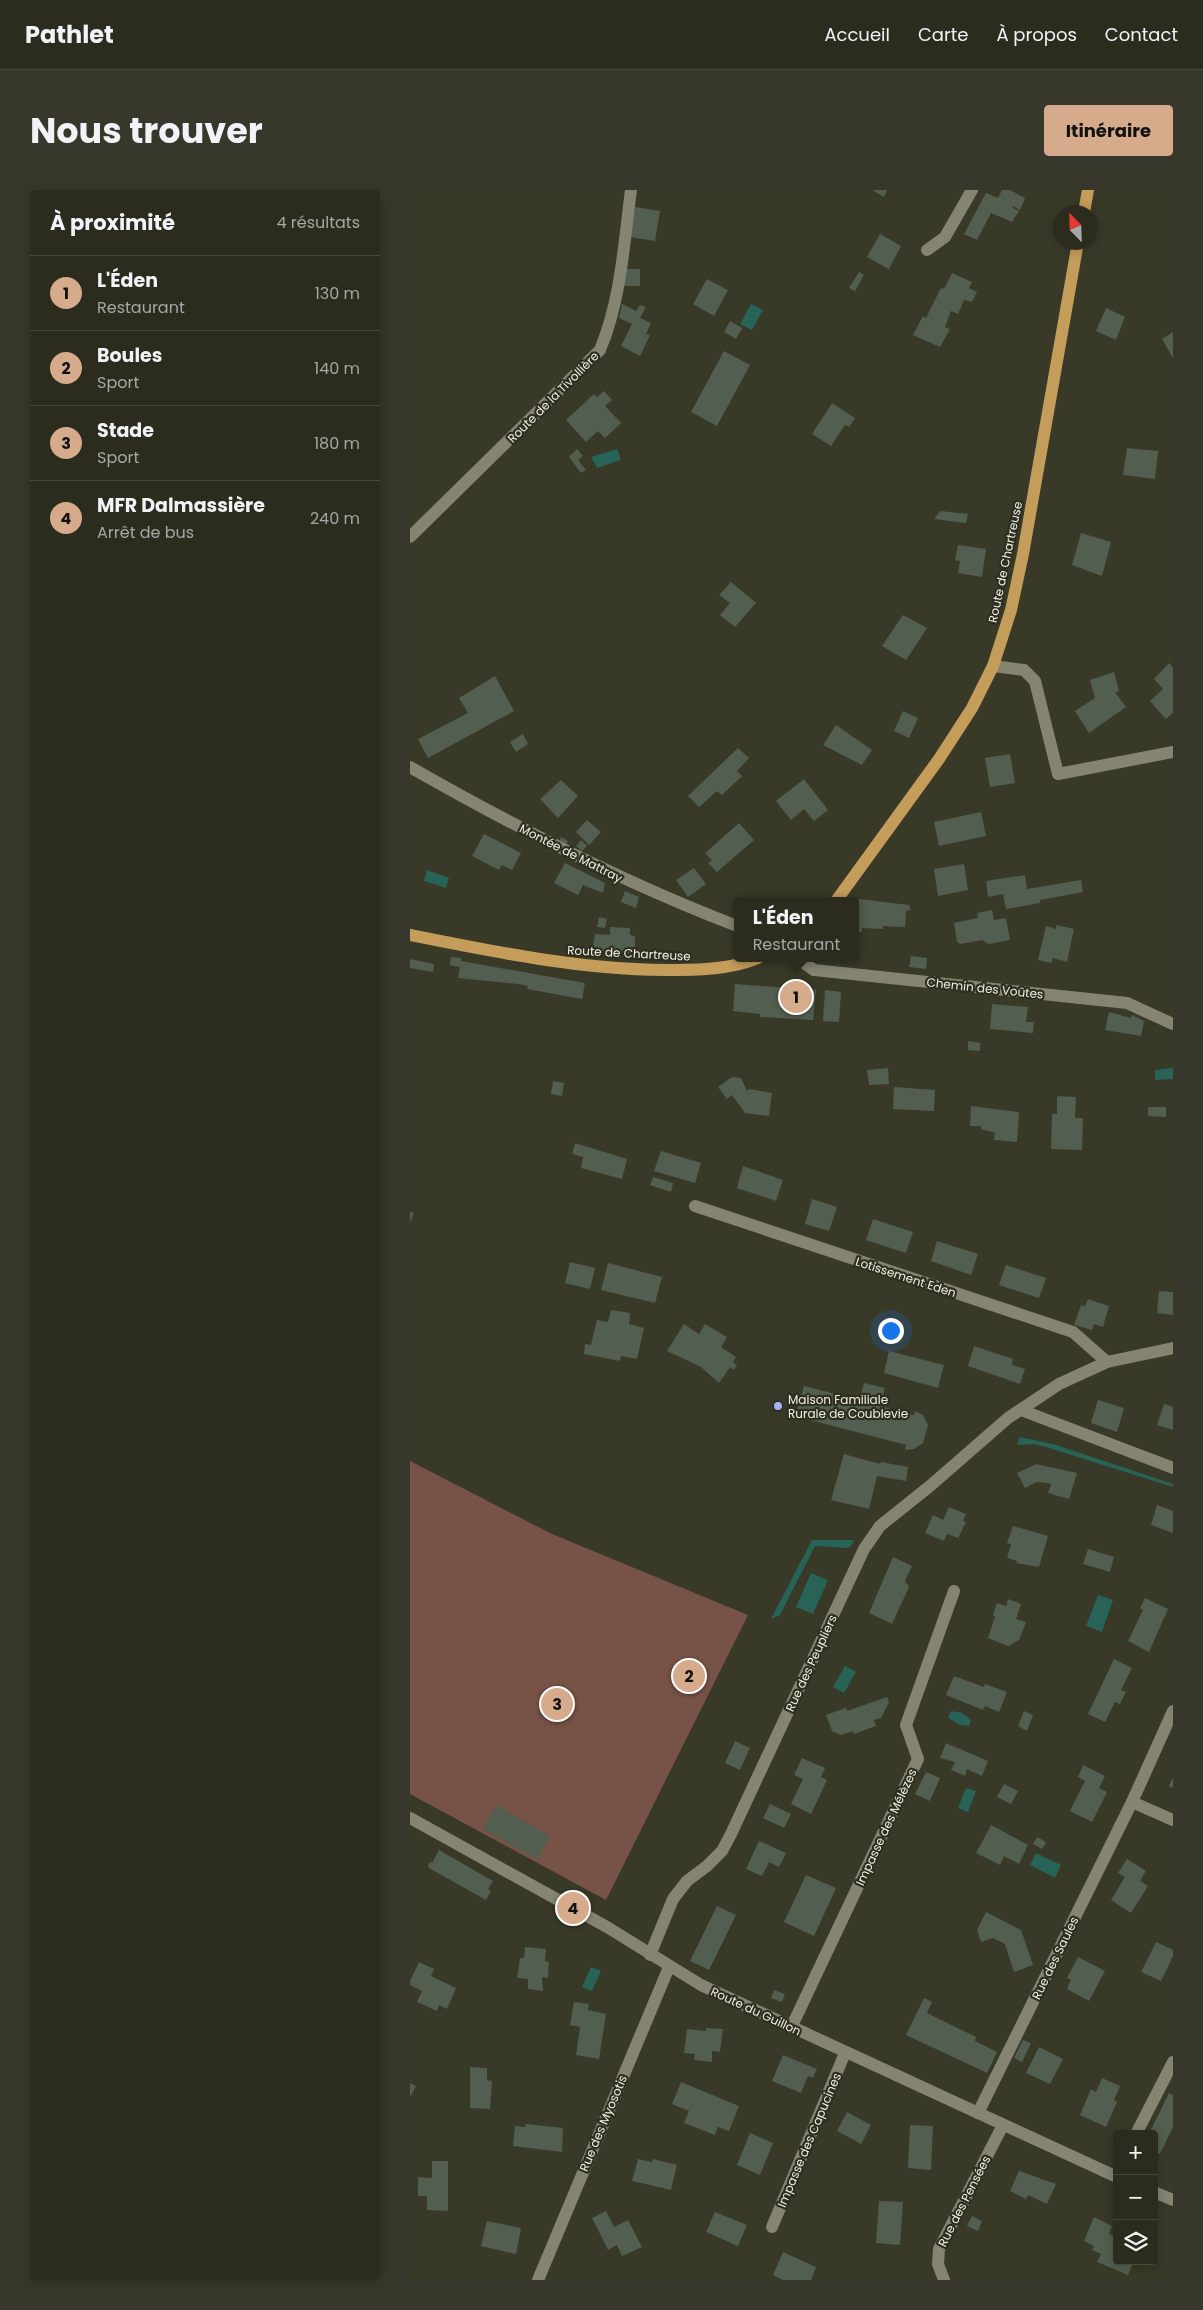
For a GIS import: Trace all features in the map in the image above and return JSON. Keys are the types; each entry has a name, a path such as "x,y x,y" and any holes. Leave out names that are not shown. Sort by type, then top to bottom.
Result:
{"main road":[{"path":"1085,205 1088,190"},
{"name":"Route de Chartreuse","path":"839,897 939,759 972,708 993,666 1011,610 1021,563 1077,250"},
{"name":"Route de Chartreuse","path":"410,935 536,960 594,967 697,970 748,962"}],"street":[{"name":"Route de la Tivollière","path":"410,537 600,350 608,331 616,295 631,190"},
{"path":"927,250 945,237 972,190"},
{"path":"993,666 1024,670 1035,681 1058,774 1173,752"},
{"name":"Montée de Mattray","path":"410,767 479,807 624,880 734,925"},
{"name":"Chemin des Voûtes","path":"802,962 814,970 1127,1003 1173,1024"},
{"name":"Lotissement Eden","path":"695,1206 1073,1332 1107,1362"},
{"name":"Rue des Peupliers","path":"650,1955 673,1899 687,1881 707,1866 722,1851 864,1549 880,1526 1021,1410 1059,1384 1107,1362 1173,1348"},
{"path":"1021,1410 1173,1468"},
{"name":"Impasse des Mélèzes","path":"791,2028 918,1759 906,1726 954,1591"},
{"name":"Rue des Saules","path":"978,2113 1132,1802 1173,1711"},
{"path":"1132,1802 1173,1820"},
{"name":"Route du Guillon","path":"410,1818 607,1927 668,1967 701,1985 1003,2125 1113,2173"},
{"name":"Rue des Myosotis","path":"538,2280 668,1967"},
{"name":"Impasse des Capucines","path":"772,2227 845,2053"},
{"path":"1138,2130 1173,2062"},
{"name":"Rue des Pensées","path":"944,2280 938,2264 939,2249 1003,2125"},
{"path":"1158,2194 1173,2200"}],"shaded area":[{"path":"410,1461 552,1534 748,1615 606,1900 410,1794"}],"water":[{"path":"751,304 763,310 752,330 740,324"},
{"path":"617,449 621,460 597,468 591,457"},
{"path":"427,870 449,878 446,888 424,881"},
{"path":"1173,1068 1173,1079 1155,1080 1155,1070"},
{"path":"1020,1437 1053,1444 1173,1484 1173,1487 1046,1447 1034,1444 1017,1445"},
{"path":"812,1540 854,1540 851,1546 847,1548 815,1546 780,1615 771,1619"},
{"path":"811,1573 828,1580 813,1614 796,1607"},
{"path":"1098,1595 1113,1600 1102,1632 1086,1626"},
{"path":"845,1666 856,1672 844,1693 833,1687"},
{"path":"951,1711 962,1713 971,1720 969,1726 960,1725 948,1718"},
{"path":"966,1788 976,1791 968,1812 958,1808"},
{"path":"1036,1853 1061,1865 1055,1878 1030,1865"},
{"path":"591,1967 601,1971 592,1991 582,1987"}],"building":[{"path":"872,190 887,190 884,197"},
{"path":"1002,190 1010,190 1025,198 1020,210 1013,206 1013,208 1019,211 1012,222 991,213 977,240 964,234 986,193 998,198"},
{"path":"635,207 660,211 655,241 630,237"},
{"path":"880,234 901,246 889,269 867,257"},
{"path":"625,269 640,269 640,286 623,286"},
{"path":"859,272 864,275 855,291 849,288"},
{"path":"952,273 972,282 969,288 977,292 972,302 964,300 958,314 951,311 945,327 950,329 940,347 913,335 923,316 926,318 941,288 944,289"},
{"path":"707,279 728,290 714,316 693,304"},
{"path":"622,304 636,311 640,305 646,307 640,318 651,323 646,334 650,335 640,356 621,346 632,324 619,318"},
{"path":"1106,308 1125,317 1116,340 1096,331"},
{"path":"730,321 742,328 736,339 724,332"},
{"path":"1173,332 1173,358 1162,339"},
{"path":"724,351 750,365 717,426 691,412"},
{"path":"604,391 612,400 605,406 621,423 605,438 598,431 586,442 566,420 594,394 597,397"},
{"path":"832,403 855,418 849,427 845,425 831,446 812,434"},
{"path":"1127,448 1158,451 1155,479 1123,475"},
{"path":"577,449 583,456 578,460 586,470 581,473 569,457"},
{"path":"940,511 968,514 966,523 934,519"},
{"path":"1081,533 1111,542 1102,576 1072,565"},
{"path":"958,545 986,549 982,577 958,573 960,561 955,560"},
{"path":"731,582 756,603 735,627 720,615 730,603 719,595"},
{"path":"903,615 927,628 906,660 882,646"},
{"path":"1169,663 1173,668 1173,713 1166,719 1150,701 1163,689 1154,679"},
{"path":"1114,672 1119,691 1115,692 1126,707 1089,733 1075,711 1095,698 1090,680"},
{"path":"495,676 514,711 428,758 418,739 468,713 459,698"},
{"path":"903,711 918,718 909,738 894,731"},
{"path":"836,725 872,750 862,765 823,745"},
{"path":"523,734 528,744 516,752 510,742"},
{"path":"738,748 749,758 737,771 742,776 722,795 717,791 699,807 688,796"},
{"path":"1010,754 1015,783 990,787 985,758"},
{"path":"804,779 828,810 814,821 804,809 791,820 776,801"},
{"path":"561,780 578,796 558,818 540,799"},
{"path":"981,812 986,836 939,846 934,822"},
{"path":"587,820 601,832 589,845 576,832"},
{"path":"739,823 754,840 717,872 708,863 712,860 705,853"},
{"path":"484,834 521,853 512,870 502,865 499,870 472,856"},
{"path":"561,837 568,841 565,849 558,845"},
{"path":"581,840 587,846 582,851 576,846"},
{"path":"565,863 605,883 603,893 583,885 578,895 554,883"},
{"path":"964,864 968,890 938,896 934,869"},
{"path":"694,868 706,884 688,897 676,880"},
{"path":"1025,875 1027,889 1081,880 1083,892 1006,909 1003,894 988,897 986,881"},
{"path":"625,891 639,897 636,908 621,902"},
{"path":"859,899 909,905 911,910 906,911 905,927 883,926 883,929 862,928 862,932 859,932"},
{"path":"992,910 994,920 1006,918 1010,940 989,944 982,940 961,944 957,942 954,923 978,918 977,913"},
{"path":"599,917 607,919 605,928 597,927"},
{"path":"1056,925 1074,929 1067,962 1053,958 1051,963 1038,960 1046,926 1056,929"},
{"path":"610,927 630,928 630,935 635,936 635,954 592,953 595,934 610,935"},
{"path":"911,956 927,958 926,969 909,967"},
{"path":"451,957 461,958 461,961 585,983 582,999 527,989 528,986 518,984 458,978 460,967 450,965"},
{"path":"410,959 434,964 433,972 410,968"},
{"path":"735,984 816,990 813,1020 760,1017 760,1014 733,1011"},
{"path":"825,990 841,992 839,1022 823,1021"},
{"path":"992,1004 1028,1007 1026,1022 1034,1022 1033,1033 990,1029"},
{"path":"1109,1012 1131,1018 1132,1015 1144,1021 1141,1036 1105,1030"},
{"path":"968,1041 980,1043 980,1051 968,1050"},
{"path":"888,1068 889,1084 869,1085 867,1070"},
{"path":"732,1077 741,1078 747,1091 749,1089 772,1093 769,1116 745,1113 732,1095 727,1099 718,1087"},
{"path":"553,1081 564,1083 562,1096 551,1094"},
{"path":"894,1087 935,1090 934,1111 893,1109"},
{"path":"1057,1096 1076,1097 1075,1118 1083,1118 1082,1150 1051,1149 1052,1114 1057,1114"},
{"path":"971,1106 1019,1112 1017,1142 994,1140 995,1133 981,1129 981,1126 970,1126"},
{"path":"1148,1107 1166,1107 1166,1117 1148,1116"},
{"path":"575,1143 627,1159 622,1179 581,1168 583,1157 572,1154"},
{"path":"661,1151 701,1163 695,1183 654,1171"},
{"path":"743,1166 783,1180 776,1201 737,1188"},
{"path":"653,1177 673,1183 671,1192 650,1185"},
{"path":"812,1199 837,1207 829,1231 805,1224"},
{"path":"410,1212 414,1213 410,1223"},
{"path":"873,1219 913,1232 906,1253 866,1240"},
{"path":"937,1241 978,1254 971,1275 931,1261"},
{"path":"570,1262 595,1268 590,1289 565,1283"},
{"path":"608,1263 662,1277 655,1303 601,1290"},
{"path":"1006,1265 1046,1278 1039,1298 999,1285"},
{"path":"1159,1291 1173,1292 1173,1315 1157,1313"},
{"path":"1088,1299 1109,1306 1103,1327 1094,1324 1092,1330 1074,1325 1081,1305 1085,1306"},
{"path":"611,1310 630,1313 629,1324 644,1328 637,1359 621,1356 620,1361 584,1354 585,1344 591,1345 597,1320 608,1322"},
{"path":"684,1324 699,1334 705,1324 727,1337 721,1347 736,1357 733,1362 737,1365 734,1370 730,1367 719,1383 701,1367 667,1351"},
{"path":"974,1346 1013,1359 1012,1365 1025,1369 1020,1384 968,1366"},
{"path":"889,1351 944,1365 938,1388 884,1373"},
{"path":"864,1383 885,1388 880,1406 914,1415 915,1411 923,1415 928,1425 923,1443 914,1449 905,1450 906,1445 795,1416 804,1386 859,1400"},
{"path":"1098,1400 1124,1408 1117,1432 1091,1423"},
{"path":"1164,1404 1173,1407 1173,1430 1157,1425"},
{"path":"844,1454 880,1464 881,1462 908,1467 906,1481 877,1476 869,1509 831,1500"},
{"path":"1036,1464 1077,1473 1069,1499 1048,1493 1051,1484 1047,1483 1037,1482 1025,1488 1017,1473"},
{"path":"1157,1505 1173,1511 1173,1533 1151,1525"},
{"path":"949,1507 966,1514 963,1521 966,1522 958,1538 947,1534 944,1541 925,1533 933,1515 943,1520"},
{"path":"1013,1526 1048,1536 1039,1567 1016,1563 1017,1561 1007,1558 1011,1544 1007,1543"},
{"path":"1088,1549 1114,1557 1110,1572 1083,1564"},
{"path":"893,1557 912,1566 905,1581 909,1587 892,1624 869,1613"},
{"path":"1145,1598 1168,1609 1149,1652 1128,1641 1143,1610 1140,1608"},
{"path":"1008,1599 1021,1604 1016,1619 1026,1622 1019,1640 1008,1646 988,1638 997,1603 1006,1606"},
{"path":"1114,1659 1132,1668 1121,1690 1126,1692 1120,1704 1115,1702 1105,1722 1088,1714"},
{"path":"954,1676 984,1687 985,1684 1007,1692 999,1712 985,1706 983,1710 946,1695"},
{"path":"887,1697 889,1702 881,1718 874,1720 876,1726 854,1734 853,1731 841,1735 832,1731 826,1715 846,1708 847,1711"},
{"path":"1024,1711 1033,1715 1027,1731 1018,1726"},
{"path":"735,1741 750,1748 740,1770 725,1763"},
{"path":"946,1743 988,1761 982,1776 967,1769 965,1776 951,1770 955,1762 940,1758"},
{"path":"802,1758 825,1768 821,1777 827,1780 811,1814 791,1804 803,1779 794,1775"},
{"path":"1083,1765 1105,1776 1099,1788 1107,1792 1092,1822 1070,1811 1085,1781 1078,1777"},
{"path":"926,1772 940,1778 930,1801 915,1794"},
{"path":"1173,1777 1173,1788 1169,1786"},
{"path":"1004,1784 1018,1791 1011,1804 997,1797"},
{"path":"770,1804 791,1814 784,1828 763,1818"},
{"path":"496,1805 550,1836 537,1859 483,1829"},
{"path":"991,1825 1028,1845 1019,1864 1004,1856 1000,1865 976,1853"},
{"path":"1037,1837 1046,1842 1042,1849 1033,1844"},
{"path":"759,1841 786,1853 779,1867 769,1862 762,1876 746,1869"},
{"path":"439,1850 493,1881 488,1889 491,1891 486,1900 429,1868 428,1865 430,1862 432,1863"},
{"path":"1127,1859 1146,1871 1140,1881 1148,1886 1131,1913 1111,1900 1125,1877 1118,1873"},
{"path":"806,1875 836,1888 814,1936 784,1922"},
{"path":"717,1906 736,1915 709,1970 690,1961"},
{"path":"986,1912 1021,1930 1033,1965 1014,1972 1005,1944 993,1938 981,1942 977,1930"},
{"path":"1156,1942 1173,1950 1173,1956 1161,1981 1141,1972"},
{"path":"525,1947 546,1949 545,1961 549,1962 548,1978 542,1977 543,1991 528,1989 528,1979 517,1978 520,1958 524,1958"},
{"path":"1078,1957 1105,1971 1089,2001 1067,1989 1071,1980 1067,1978"},
{"path":"419,1962 434,1969 431,1976 456,1988 447,2009 439,2005 437,2011 417,2002 422,1991 410,1985 410,1981"},
{"path":"774,1990 785,1994 782,2002 771,1998"},
{"path":"924,1998 932,2002 927,2013 976,2037 975,2041 997,2052 987,2073 906,2035"},
{"path":"574,2002 589,2004 588,2010 606,2014 599,2059 576,2055 580,2027 570,2025"},
{"path":"706,2028 723,2029 720,2052 712,2051 712,2062 694,2060 695,2054 684,2053 687,2029 706,2031"},
{"path":"1023,2040 1031,2043 1022,2062 1014,2058"},
{"path":"1039,2047 1063,2059 1050,2084 1026,2073"},
{"path":"783,2055 817,2069 813,2078 808,2076 801,2093 772,2081"},
{"path":"470,2067 487,2068 487,2080 492,2081 490,2109 470,2108"},
{"path":"1102,2078 1120,2086 1114,2100 1117,2102 1106,2127 1080,2115 1091,2089 1096,2092"},
{"path":"681,2082 739,2106 729,2131 718,2127 715,2135 684,2123 689,2111 672,2104"},
{"path":"410,2083 416,2086 410,2097"},
{"path":"1169,2093 1173,2095 1173,2127 1160,2154 1158,2153 1158,2130 1151,2130"},
{"path":"847,2112 871,2125 861,2144 837,2131"},
{"path":"526,2124 563,2128 562,2152 513,2146 515,2126 525,2127"},
{"path":"910,2125 933,2126 931,2170 908,2168"},
{"path":"750,2133 773,2143 760,2175 737,2165"},
{"path":"638,2159 652,2162 653,2159 677,2165 671,2190 632,2181"},
{"path":"432,2161 448,2161 448,2211 427,2210 427,2196 418,2196 418,2177 432,2178"},
{"path":"1019,2171 1056,2184 1047,2204 1028,2195 1026,2199 1010,2191"},
{"path":"879,2201 903,2202 900,2245 876,2243"},
{"path":"606,2211 614,2227 628,2220 642,2247 622,2256 617,2245 608,2250 592,2218"},
{"path":"715,2212 747,2225 738,2246 706,2232"},
{"path":"972,2216 982,2221 978,2231 967,2226"},
{"path":"1094,2217 1112,2226 1109,2234 1113,2236 1113,2265 1132,2265 1128,2275 1097,2262 1101,2254 1092,2250 1094,2246 1084,2241"},
{"path":"487,2221 521,2228 516,2254 481,2246"},
{"path":"783,2252 816,2267 811,2280 783,2280 773,2275"}],"place":[{"name":"L'Éden","path":"796,997"},
{"name":"Maison Familiale Rurale de Coublevie","path":"778,1406"},
{"name":"Boules","path":"689,1676"},
{"name":"Stade","path":"557,1704"},
{"name":"MFR Dalmassière","path":"573,1908"}]}
